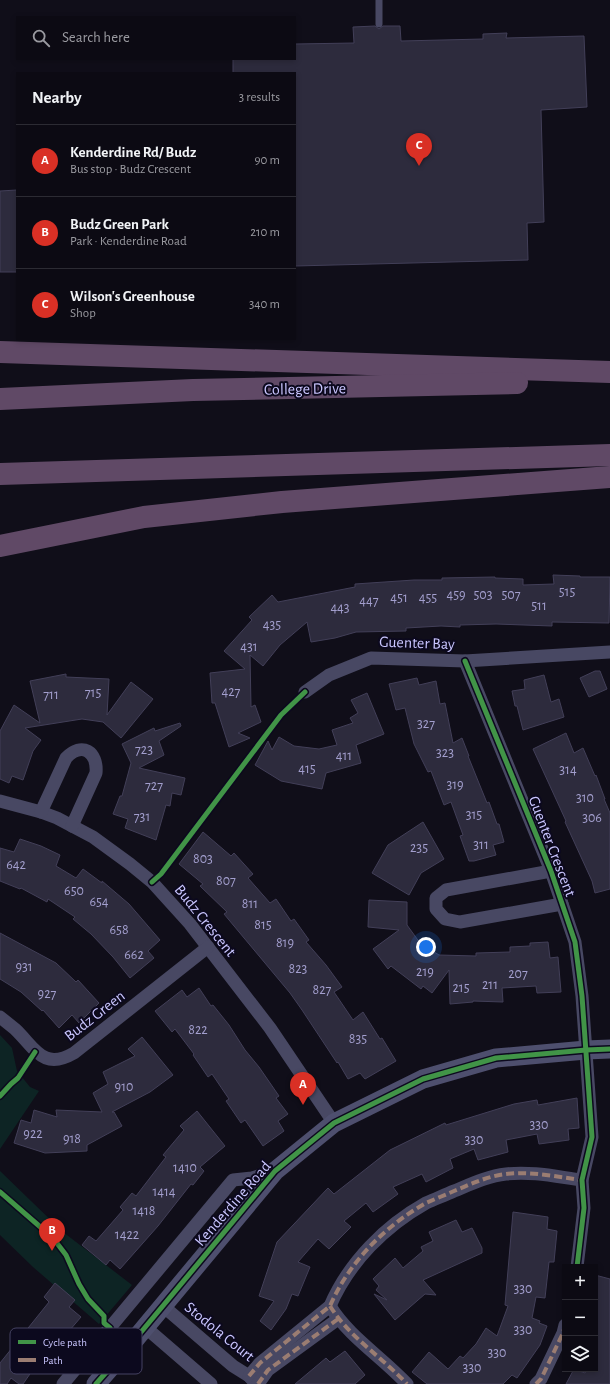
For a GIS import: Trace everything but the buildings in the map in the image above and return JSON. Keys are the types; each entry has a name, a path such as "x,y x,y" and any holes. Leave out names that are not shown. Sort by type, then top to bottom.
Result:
{"highway":[{"path":"0,352 610,372"},
{"name":"College Drive","path":"0,399 193,390 610,381"},
{"path":"0,474 610,455"},
{"path":"0,546 144,517 282,502 610,477"}],"street":[{"path":"465,661 610,652"},
{"name":"Guenter Bay","path":"305,692 329,675 371,658 465,661"},
{"name":"Guenter Crescent","path":"465,661 551,871 575,942 582,996 592,1137 582,1180 584,1208 576,1264"},
{"path":"41,812 66,758 72,751 80,749 87,751 97,764 96,773 72,826"},
{"name":"Budz Crescent","path":"0,801 41,812 93,837 152,882 190,924 270,1028 334,1122"},
{"path":"551,871 446,890 436,898 436,909 445,919 460,922 562,904"},
{"name":"Budz Green","path":"0,1017 14,1028 35,1052 44,1058 55,1060 66,1058 208,947"},
{"name":"Kenderdine Road","path":"142,1330 275,1171 334,1122 423,1079 496,1058 610,1049"},
{"name":"Kenderdine Road","path":"110,1328 233,1180 252,1178 275,1171"},
{"path":"254,1381 260,1363 330,1306 336,1293 354,1265 372,1245 399,1220 427,1203 483,1179 507,1174 532,1173 582,1180"},
{"name":"Stodola Court","path":"162,1306 233,1366 254,1381"},
{"path":"330,1306 338,1319 369,1350 395,1371 407,1384"},
{"path":"254,1381 338,1319"},
{"path":"145,1327 211,1384"},
{"path":"536,1384 541,1379 562,1335"},
{"name":"Kenderdine Road","path":"63,1384 71,1374"},
{"name":"Kenderdine Road","path":"96,1384 105,1374"}],"lane":[{"path":"379,0 379,24"}],"green space":[{"path":"0,1035 12,1048 17,1071 30,1087 39,1091 0,1149"},
{"path":"0,1171 63,1232 132,1285 99,1324 33,1267 0,1235"}],"marked path":[{"path":"249,1376 260,1363 330,1306 347,1275 358,1260 383,1234 411,1212 426,1203 480,1181 506,1174 535,1174 582,1180"},
{"path":"330,1306 356,1337 407,1384"},
{"path":"258,1384 268,1370 338,1319"},
{"path":"536,1384 541,1379 562,1335"}],"cycle path":[{"path":"465,661 551,871 575,942 582,996 592,1137 582,1180 584,1208 577,1264"},
{"path":"152,882 161,874 281,715 305,692"},
{"path":"142,1331 275,1171 334,1123 423,1079 496,1058 610,1049"},
{"path":"0,1096 18,1078 35,1052"},
{"path":"0,1192 53,1238 66,1255 79,1284 88,1299 104,1316 104,1323 110,1328"},
{"path":"96,1384 105,1374"}],"place":[{"name":"Wilson's Greenhouse","path":"419,166"},
{"name":"Kenderdine Rd/ Budz","path":"303,1105"},
{"name":"Budz Green Park","path":"52,1251"}]}
